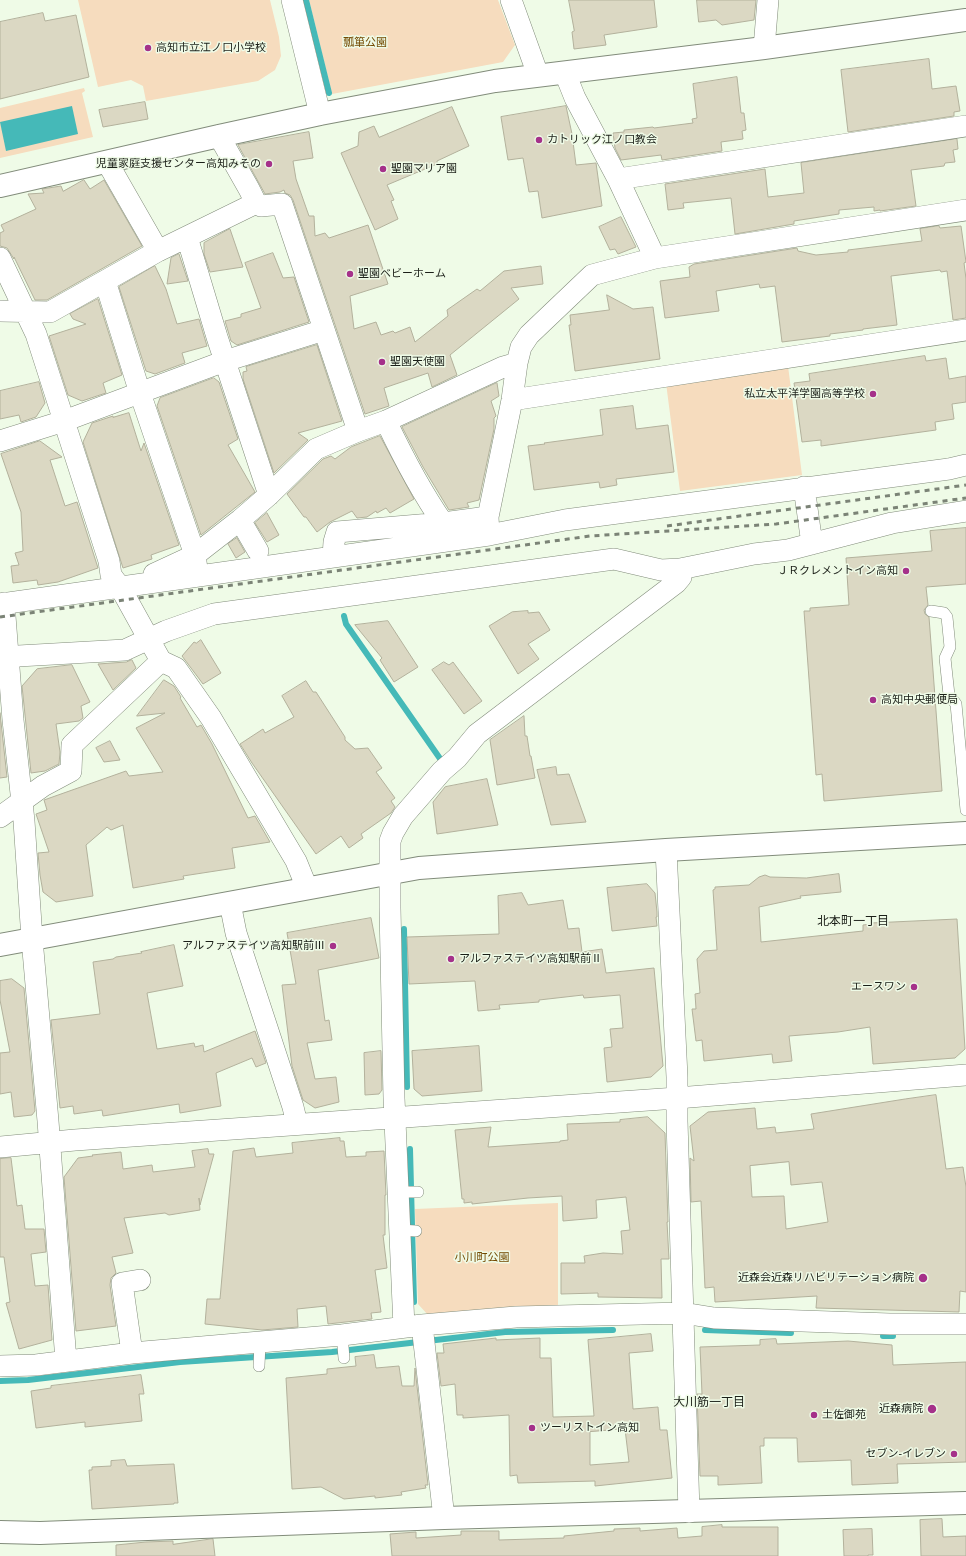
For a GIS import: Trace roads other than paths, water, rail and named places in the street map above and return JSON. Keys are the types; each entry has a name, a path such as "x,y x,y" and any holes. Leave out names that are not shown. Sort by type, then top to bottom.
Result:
{"street":[{"path":"292,0 320,114"},
{"path":"511,0 538,75"},
{"path":"764,48 768,0"},
{"path":"0,186 320,114 495,81 764,48 966,20"},
{"path":"565,73 575,98 618,179 655,258"},
{"path":"618,179 966,126"},
{"path":"219,136 256,203 261,206 282,204 358,430"},
{"path":"107,162 158,251"},
{"path":"0,311 26,313 50,312 158,251 256,203"},
{"path":"489,526 521,347 529,335 592,275 655,258 966,210"},
{"path":"187,237 225,361 269,495"},
{"path":"0,258 36,334 108,561 111,575 120,587 161,661 176,668 211,718 296,861 307,888"},
{"path":"105,280 140,393 195,555 198,576"},
{"path":"0,441 64,421 225,361 324,330"},
{"path":"512,400 966,330"},
{"path":"154,574 195,555 269,495 316,449 358,430 386,420 503,367 517,363"},
{"path":"386,420 423,495 443,523"},
{"path":"66,1361 50,1142 32,939 22,801 7,720 2,604 333,558 489,526 565,520 804,487 949,469 966,465"},
{"path":"804,487 812,544"},
{"path":"4,657 125,650 148,638 214,614 614,559 661,570 680,569 754,554 788,550 892,523 966,511"},
{"path":"240,520 258,551"},
{"path":"333,558 334,542 337,532 443,523 489,526"},
{"path":"444,1518 418,1334 408,1230 398,1192 394,1117 390,841 403,816 442,771 457,758 477,734 676,583 681,577 680,569"},
{"path":"0,817 43,786 71,771 72,746 161,661"},
{"path":"0,945 390,872 419,868 666,850 966,833"},
{"path":"666,850 677,1077 689,1512"},
{"path":"230,903 236,933 293,1107 297,1124"},
{"path":"0,1147 297,1124 677,1098 966,1075"},
{"path":"132,1353 122,1283 140,1280"},
{"path":"0,1366 36,1365 132,1353 342,1335 418,1334 516,1317 684,1312 714,1318 890,1324 966,1324"},
{"path":"0,1532 40,1533 444,1518 966,1503"}],"lane":[{"path":"930,611 944,613 947,617 950,647 945,658 949,696 956,704 966,810"},
{"path":"398,1192 418,1192"},
{"path":"342,1335 344,1358"},
{"path":"259,1366 260,1342"}],"water":[{"path":"72,106 78,134 6,151 0,122"}],"waterway":[{"path":"306,0 329,93"},
{"path":"344,616 346,624 441,760"},
{"path":"404,929 407,1087"},
{"path":"410,1149 414,1302"},
{"path":"0,1381 28,1380 180,1362 332,1352 505,1332 613,1330"},
{"path":"705,1330 791,1333"},
{"path":"883,1336 893,1336"}],"railway":[{"path":"667,526 966,485"},
{"path":"0,617 590,536 776,524 966,498"}],"place":[{"name":"高知市立江ノ口小学校","path":"148,48"},
{"name":"カトリック江ノ口教会","path":"539,140"},
{"name":"児童家庭支援センター高知みその","path":"269,164"},
{"name":"聖園マリア園","path":"383,169"},
{"name":"聖園ベビーホーム","path":"350,274"},
{"name":"聖園天使園","path":"382,362"},
{"name":"私立太平洋学園高等学校","path":"873,394"},
{"name":"ＪＲクレメントイン高知","path":"906,571"},
{"name":"高知中央郵便局","path":"873,700"},
{"name":"アルファステイツ高知駅前Ⅲ","path":"333,946"},
{"name":"アルファステイツ高知駅前Ⅱ","path":"451,959"},
{"name":"エースワン","path":"914,987"},
{"name":"近森会近森リハビリテーション病院","path":"923,1278"},
{"name":"近森病院","path":"932,1409"},
{"name":"土佐御苑","path":"814,1415"},
{"name":"ツーリストイン高知","path":"532,1428"},
{"name":"セブン-イレブン","path":"954,1454"}],"district":[{"name":"北本町一丁目","path":"853,922"},
{"name":"大川筋一丁目","path":"709,1403"}],"park label":[{"name":"瓢箪公園","path":"365,43"},
{"name":"小川町公園","path":"482,1258"}]}
